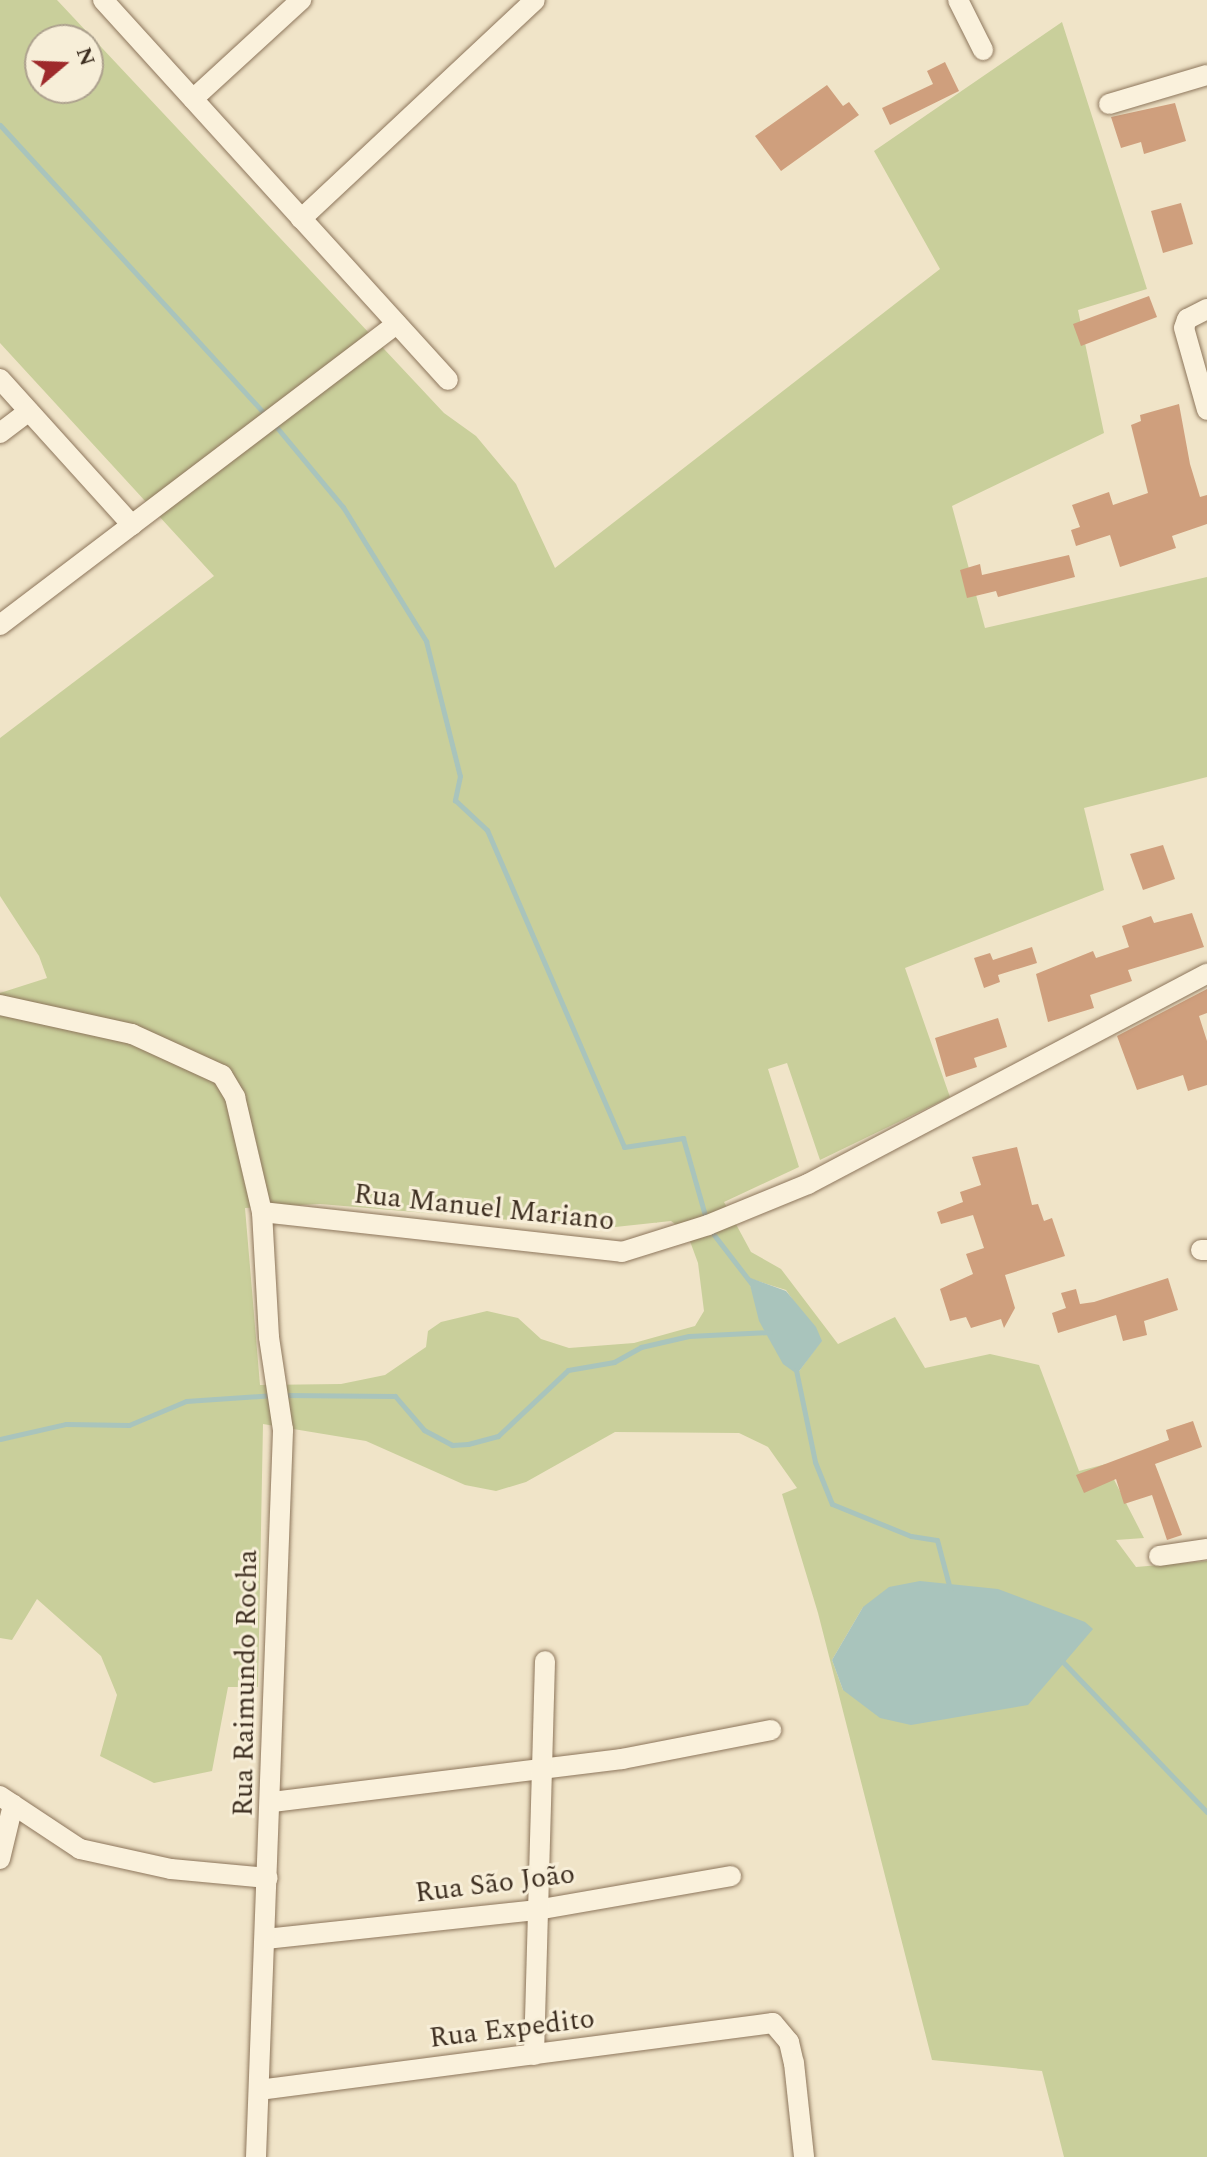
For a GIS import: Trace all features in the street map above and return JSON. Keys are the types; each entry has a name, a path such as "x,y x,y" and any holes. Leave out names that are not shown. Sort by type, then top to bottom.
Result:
{"street":[{"path":"103,0 448,380"},
{"path":"193,99 301,0"},
{"path":"301,219 535,0"},
{"path":"958,0 983,50"},
{"path":"1109,104 1207,75"},
{"path":"1202,310 1184,328 1207,408"},
{"path":"0,625 397,324"},
{"path":"0,379 132,525"},
{"path":"0,433 29,411"},
{"name":"Rua Manuel Mariano","path":"262,1212 622,1252 708,1225 808,1184 1207,974"},
{"path":"0,1005 132,1034 222,1075 235,1097 262,1212"},
{"name":"Rua Raimundo Rocha","path":"256,2157 279,1601 276,1505 283,1430 269,1337 262,1212"},
{"path":"1159,1556 1207,1549"},
{"path":"534,2055 545,1661"},
{"path":"272,1802 542,1770 771,1730"},
{"path":"0,1859 7,1801 50,1833 109,1858 268,1878"},
{"name":"Rua São João","path":"266,1939 537,1910 731,1876"},
{"name":"Rua Expedito","path":"259,2090 773,2023 789,2042 794,2063 804,2157"}],"green space":[{"path":"0,0 57,0 79,24 24,24 24,104 104,104 104,50 444,413 476,436 516,484 555,568 940,269 874,151 1062,22 1147,289 1078,310 1104,433 952,506 985,628 1207,577 1207,777 1084,808 1104,890 905,968 950,1097 820,1160 787,1063 768,1069 799,1167 724,1202 751,1252 781,1269 838,1344 895,1317 925,1368 990,1354 1039,1365 1079,1471 1106,1464 1144,1538 1116,1540 1136,1567 1207,1561 1207,2157 1064,2157 1042,2071 932,2060 818,1613 782,1494 797,1488 768,1447 739,1433 615,1432 526,1482 496,1491 465,1485 366,1441 263,1424 258,1687 228,1687 212,1771 154,1783 100,1756 117,1695 101,1656 37,1599 12,1640 0,1638 0,993 47,978 39,956 0,896 0,738 214,576 0,343","holes":["320,1204 606,1228 671,1221 687,1233 698,1263 704,1311 695,1326 634,1343 569,1348 541,1339 518,1318 487,1311 441,1322 428,1331 426,1347 385,1375 341,1384 260,1385 245,1208","748,1278 786,1290 821,1341 797,1374 765,1332","863,1607 843,1690 832,1660"]}],"water":[{"path":"748,1277 786,1291 816,1327 822,1341 797,1374 783,1364 759,1321"},
{"path":"920,1581 998,1589 1085,1622 1093,1629 1028,1705 911,1725 880,1718 843,1690 832,1660 863,1607 889,1587"}],"building":[{"path":"945,62 959,91 890,125 882,108 933,84 927,71"},
{"path":"827,85 843,106 849,102 859,115 781,171 755,136"},
{"path":"1175,103 1186,141 1144,154 1141,142 1121,148 1111,117"},
{"path":"1181,203 1193,244 1163,253 1151,211"},
{"path":"1149,296 1157,317 1081,346 1073,324"},
{"path":"1179,404 1190,464 1200,497 1207,495 1207,524 1172,536 1176,548 1120,567 1110,535 1076,546 1071,530 1080,527 1072,505 1109,492 1113,505 1148,493 1131,425 1141,421 1140,415"},
{"path":"1069,555 1075,577 998,597 996,591 967,598 960,570 980,564 982,575"},
{"path":"1163,845 1175,879 1143,890 1130,854"},
{"path":"1192,913 1204,947 1128,970 1132,981 1090,995 1094,1008 1048,1022 1036,974 1093,951 1096,958 1129,947 1122,926 1151,916 1154,923"},
{"path":"1032,947 1037,963 998,975 1000,982 984,988 974,958 990,953 993,960"},
{"path":"1207,989 1207,1013 1199,1016 1207,1041 1207,1085 1188,1091 1183,1075 1137,1090 1117,1036"},
{"path":"998,1018 1007,1047 974,1058 977,1067 946,1077 935,1038"},
{"path":"1017,1147 1032,1205 1038,1204 1044,1221 1052,1218 1065,1256 1005,1275 1015,1308 1004,1328 1001,1319 971,1328 966,1317 950,1321 940,1289 973,1274 966,1254 984,1248 973,1215 941,1224 937,1212 963,1202 960,1192 981,1185 972,1157"},
{"path":"1168,1278 1178,1310 1144,1321 1147,1335 1123,1341 1116,1315 1058,1333 1052,1313 1066,1308 1061,1293 1076,1289 1080,1304"},
{"path":"1193,1421 1202,1447 1155,1464 1182,1535 1167,1540 1152,1495 1124,1504 1116,1479 1084,1493 1076,1475 1169,1440 1166,1430"}],"waterway":[{"path":"0,125 267,416"},
{"path":"274,424 343,507 426,641 460,776 455,800 487,830 624,1147 683,1138 707,1222"},
{"path":"711,1231 751,1283"},
{"path":"284,1395 395,1396 424,1430 452,1445 468,1444 498,1436 568,1370 614,1362 641,1347 689,1336 770,1332"},
{"path":"796,1370 815,1462 832,1504 911,1536 937,1540 950,1589"},
{"path":"0,1439 66,1424 129,1425 186,1401 274,1395"},
{"path":"1062,1661 1207,1812"}]}
